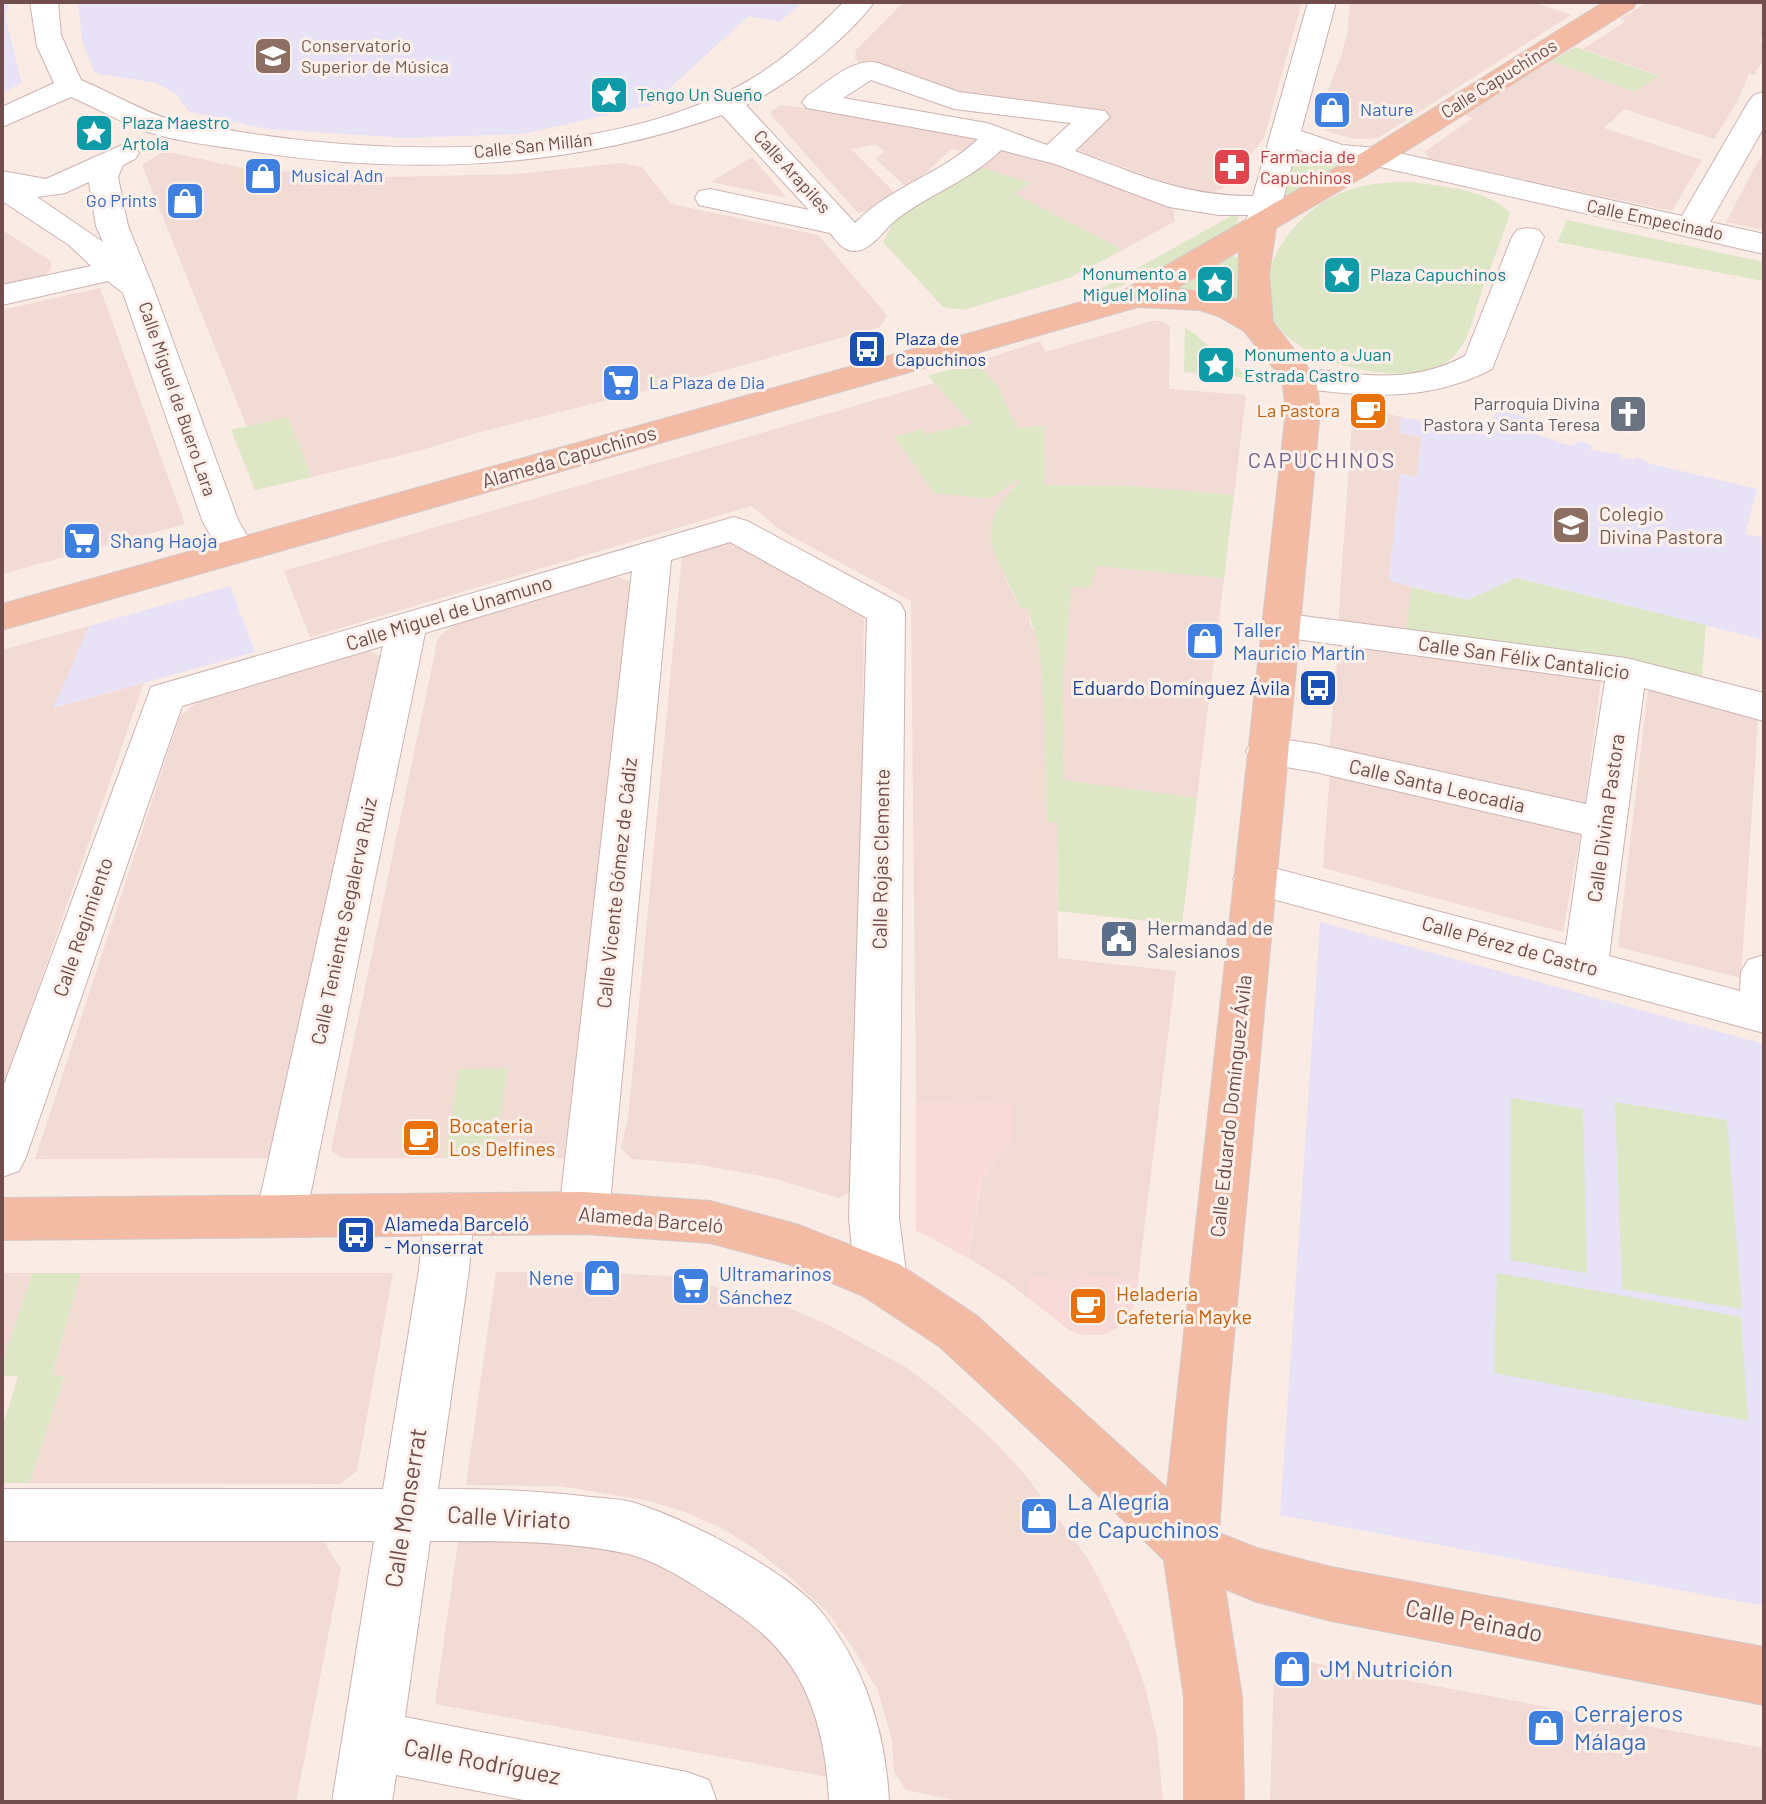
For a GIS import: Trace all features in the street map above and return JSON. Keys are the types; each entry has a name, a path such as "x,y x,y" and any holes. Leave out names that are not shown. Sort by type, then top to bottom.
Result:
{"main road":[{"name":"Calle Capuchinos","path":"1376,157 1623,2"},
{"path":"1136,297 1210,256 1263,214 1376,157"},
{"path":"1257,325 1252,287 1253,262 1263,214"},
{"path":"1136,297 1179,295 1206,301 1257,325 1299,378"},
{"name":"Alameda Capuchinos","path":"2,617 1136,297"},
{"name":"Calle Eduardo Domínguez Ávila","path":"1214,1802 1213,1697 1190,1548 1200,1411 1303,410 1299,378"},
{"name":"Alameda Barceló","path":"2,1219 584,1213 710,1222 796,1245 881,1280 958,1331 1085,1446 1190,1548"},
{"name":"Calle Peinado","path":"1190,1548 1257,1575 1331,1594 1764,1676"}],"street":[{"path":"44,2 43,23 70,86 168,129"},
{"name":"Calle San Millán","path":"168,129 296,149 382,154 482,153 553,148 670,123 726,104 792,64 860,2"},
{"path":"1063,157 1180,200 1263,214 1322,2"},
{"path":"868,69 954,100 1095,117 1053,156 997,138 987,132 817,102 868,69"},
{"path":"2,118 70,86"},
{"path":"1691,228 1764,101"},
{"name":"Calle Arapiles","path":"726,104 848,234"},
{"path":"2,180 43,189 54,187 109,162 168,129"},
{"path":"1285,135 1338,154 1376,157"},
{"path":"710,198 848,234 876,220 913,192 973,161 997,138"},
{"name":"Calle Empecinado","path":"1376,157 1764,244"},
{"path":"2,158 54,187 112,226"},
{"name":"Calle Miguel de Buero Lara","path":"109,162 103,177 127,281 220,520 236,550"},
{"name":"Calle Miguel de Buero Lara","path":"2,188 80,238 127,281"},
{"path":"1299,378 1375,388 1414,386 1463,372 1480,362 1528,237"},
{"path":"2,295 127,281"},
{"name":"Calle Miguel de Unamuno","path":"165,697 734,529"},
{"name":"Calle Rojas Clemente","path":"734,529 886,612 874,1218 881,1280"},
{"name":"Calle Vicente Gómez de Cádiz","path":"584,1213 653,553"},
{"name":"Calle San Félix Cantalicio","path":"1280,626 1626,671 1764,707"},
{"name":"Calle Teniente Segalerva Ruiz","path":"281,1216 407,627"},
{"name":"Calle Divina Pastora","path":"1585,966 1626,671"},
{"name":"Calle Regimiento","path":"2,1157 165,697"},
{"name":"Calle Santa Leocadia","path":"1267,751 1315,758 1606,824"},
{"name":"Calle Pérez de Castro","path":"1255,879 1585,966 1763,1000"},
{"name":"Calle Monserrat","path":"362,1802 444,1270 449,1214"},
{"name":"Calle Viriato","path":"2,1515 529,1515 630,1528 703,1559 756,1593 803,1634 845,1707 858,1774 859,1802"},
{"name":"Calle Rodríguez","path":"372,1740 687,1802"}],"shaded area":[{"path":"2,2 9,2 5,17 22,83 2,93"},
{"name":"Conservatorio Superior de Música","path":"78,2 802,2 780,22 749,16 651,105 523,134 405,138 266,129 188,111 177,95 157,83 99,74 94,71 82,41"},
{"path":"904,2 1302,2 1264,138 1224,188 1208,194 1167,183 1066,146 1094,118 976,104 862,66 855,58 856,50"},
{"path":"1350,2 1534,2 1571,15 1378,138 1355,139 1328,132 1316,121 1341,56 1348,30"},
{"path":"1648,2 1764,2 1764,32 1760,41 1764,43 1763,60 1754,75 1749,74 1737,102 1714,139 1624,109 1604,128 1702,160 1672,211 1430,159 1424,152 1473,118 1464,115 1551,61 1636,92 1658,75 1583,49 1626,21 1620,19"},
{"path":"817,102 987,132 965,152 951,149 908,189 876,159 884,152 877,144 851,149 897,195 876,208 858,213 771,115 780,105 806,108"},
{"path":"1008,143 1047,162 1173,209 1175,221 1123,250 1013,193 1030,184 980,167"},
{"path":"164,151 247,169 387,177 518,174 620,163 642,167 671,204 818,235 887,315 880,327 704,376 312,477 288,417 247,427 142,165"},
{"path":"1764,152 1764,230 1726,222 1752,172"},
{"path":"752,157 785,196 784,197 711,182"},
{"path":"2,230 51,261 51,270 42,276 2,286"},
{"path":"100,288 185,524 2,574 2,310"},
{"path":"1161,321 1170,326 1169,389 1246,395 1234,495 1131,486 1044,485 1045,426 1017,428 997,385 976,362 1040,341 1045,352"},
{"path":"934,383 972,423 939,433 926,434 922,429 894,437 934,493 1016,480 1021,482 1011,490 1005,578 1020,608 1029,608 1030,625 1039,651 1045,711 1047,821 1057,821 1058,958 1176,971 1135,1303 1123,1325 1103,1335 1082,1335 1071,1331 1006,1281 968,1258 982,1180 1013,1138 1013,1104 916,1102 911,601 782,531 751,506 310,637 284,571"},
{"path":"1353,406 1401,417 1400,433 1421,436 1417,477 1400,475 1389,580 1411,587 1406,634 1338,624"},
{"name":"Colegio Divina Pastora","path":"1497,410 1543,421 1538,435 1562,443 1575,446 1577,441 1592,445 1591,450 1621,454 1621,457 1634,460 1635,457 1648,463 1757,489 1745,534 1764,537 1764,640 1516,578 1468,600 1389,581 1400,474 1417,477 1421,437 1400,433 1401,417 1488,435"},
{"path":"733,541 864,613 857,1188 839,1198 772,1178 695,1164 632,1159 621,1148 628,1118 682,556"},
{"path":"1096,566 1224,578 1197,798 1064,781 1062,695 1071,586"},
{"path":"616,576 633,583 564,1158 341,1158 331,1150 438,638 453,625"},
{"path":"230,586 255,652 53,708 89,626"},
{"path":"89,626 54,708 144,683 2,1092 2,650"},
{"path":"1339,642 1601,680 1584,809 1329,750"},
{"path":"369,651 386,659 270,1158 35,1159 180,716 197,702"},
{"path":"1648,689 1758,720 1741,978 1618,947"},
{"path":"1330,772 1581,830 1563,932 1323,868"},
{"path":"1320,922 1764,1044 1764,1606 1280,1515"},
{"path":"916,1102 1013,1104 1013,1138 981,1181 968,1258 916,1230"},
{"path":"496,1272 670,1276 709,1283 785,1306 830,1326 904,1366 939,1392 993,1440 1026,1476 1086,1556 1098,1577 1129,1642 1145,1687 1157,1737 1163,1802 964,1802 906,1790 894,1772 892,1740 878,1691 853,1648 829,1614 755,1549 727,1531 686,1512 645,1500 559,1486 466,1485"},
{"path":"2,1273 32,1273 2,1365"},
{"path":"81,1273 393,1273 357,1471 340,1484 30,1483 64,1377 52,1376"},
{"path":"1078,1273 1137,1280 1135,1303 1123,1325 1103,1335 1082,1335 1064,1326 1027,1297 1030,1274 1067,1283"},
{"path":"459,1535 635,1550 689,1577 774,1641 812,1695 834,1778 435,1704"},
{"path":"2,1537 321,1537 341,1569 296,1802 2,1802"},
{"path":"1298,1660 1764,1748 1764,1802 1270,1802 1274,1675"}],"green space":[{"path":"1575,47 1659,76 1635,92 1551,61"},
{"path":"1293,152 1340,165 1289,197 1282,197"},
{"path":"980,167 1031,183 1014,193 1123,250 1069,278 964,310 943,307 883,242 890,229 890,220"},
{"path":"1412,182 1478,194 1510,213 1469,332 1460,348 1437,367 1414,373 1386,373 1356,369 1302,348 1283,332 1271,314 1267,295 1269,276 1284,240 1312,210 1346,191 1362,186"},
{"path":"1240,211 1235,229 1178,261 1107,292 1102,288"},
{"path":"1567,220 1764,262 1764,281 1557,242"},
{"path":"1233,256 1238,258 1241,304 1211,294 1172,289"},
{"path":"1185,327 1250,378 1184,372"},
{"path":"976,362 997,385 1017,428 1045,426 1044,485 1131,486 1234,495 1224,578 1096,566 1091,588 1071,587 1062,695 1064,780 1197,798 1182,925 1058,911 1057,822 1047,822 1043,694 1038,645 1029,609 1020,608 992,543 995,515 1020,482 1016,480 990,499 934,493 894,437 922,429 926,434 972,424 928,376"},
{"path":"288,417 312,477 255,490 231,430"},
{"path":"1516,578 1706,625 1702,676 1644,664 1406,634 1411,587 1468,600"},
{"path":"508,1068 494,1158 444,1158 459,1069"},
{"path":"1511,1098 1583,1109 1587,1273 1510,1260"},
{"path":"1615,1102 1727,1120 1742,1309 1622,1289"},
{"path":"32,1273 81,1273 52,1375 64,1376 30,1483 2,1483 2,1429 18,1376 2,1376 2,1365"},
{"path":"1497,1273 1741,1317 1748,1421 1494,1373"}],"place":[{"name":"Conservatorio Superior de Música","path":"273,56"},
{"name":"Tengo Un Sueño","path":"609,95"},
{"name":"Nature","path":"1332,110"},
{"name":"Plaza Maestro Artola","path":"94,133"},
{"name":"Farmacia de Capuchinos","path":"1232,167"},
{"name":"Musical Adn","path":"263,176"},
{"name":"Go Prints","path":"185,201"},
{"name":"Plaza Capuchinos","path":"1342,275"},
{"name":"Monumento a Miguel Molina","path":"1215,284"},
{"name":"Plaza de Capuchinos","path":"867,349"},
{"name":"Monumento a Juan Estrada Castro","path":"1216,365"},
{"name":"La Plaza de Dia","path":"621,383"},
{"name":"La Pastora","path":"1368,411"},
{"name":"Parroquía Divina Pastora y Santa Teresa","path":"1628,414"},
{"name":"Colegio Divina Pastora","path":"1571,525"},
{"name":"Shang Haoja","path":"82,541"},
{"name":"Taller Mauricio Martín","path":"1205,641"},
{"name":"Eduardo Domínguez Ávila","path":"1318,688"},
{"name":"Hermandad de Salesianos","path":"1119,939"},
{"name":"Bocateria Los Delfines","path":"421,1138"},
{"name":"Alameda Barceló - Monserrat","path":"356,1235"},
{"name":"Nene","path":"602,1278"},
{"name":"Ultramarinos Sánchez","path":"691,1286"},
{"name":"Heladería Cafetería Mayke","path":"1088,1306"},
{"name":"La Alegría de Capuchinos","path":"1039,1516"},
{"name":"JM Nutrición","path":"1292,1669"},
{"name":"Cerrajeros Málaga","path":"1546,1728"}],"district":[{"name":"CAPUCHINOS","path":"1322,460"}]}
